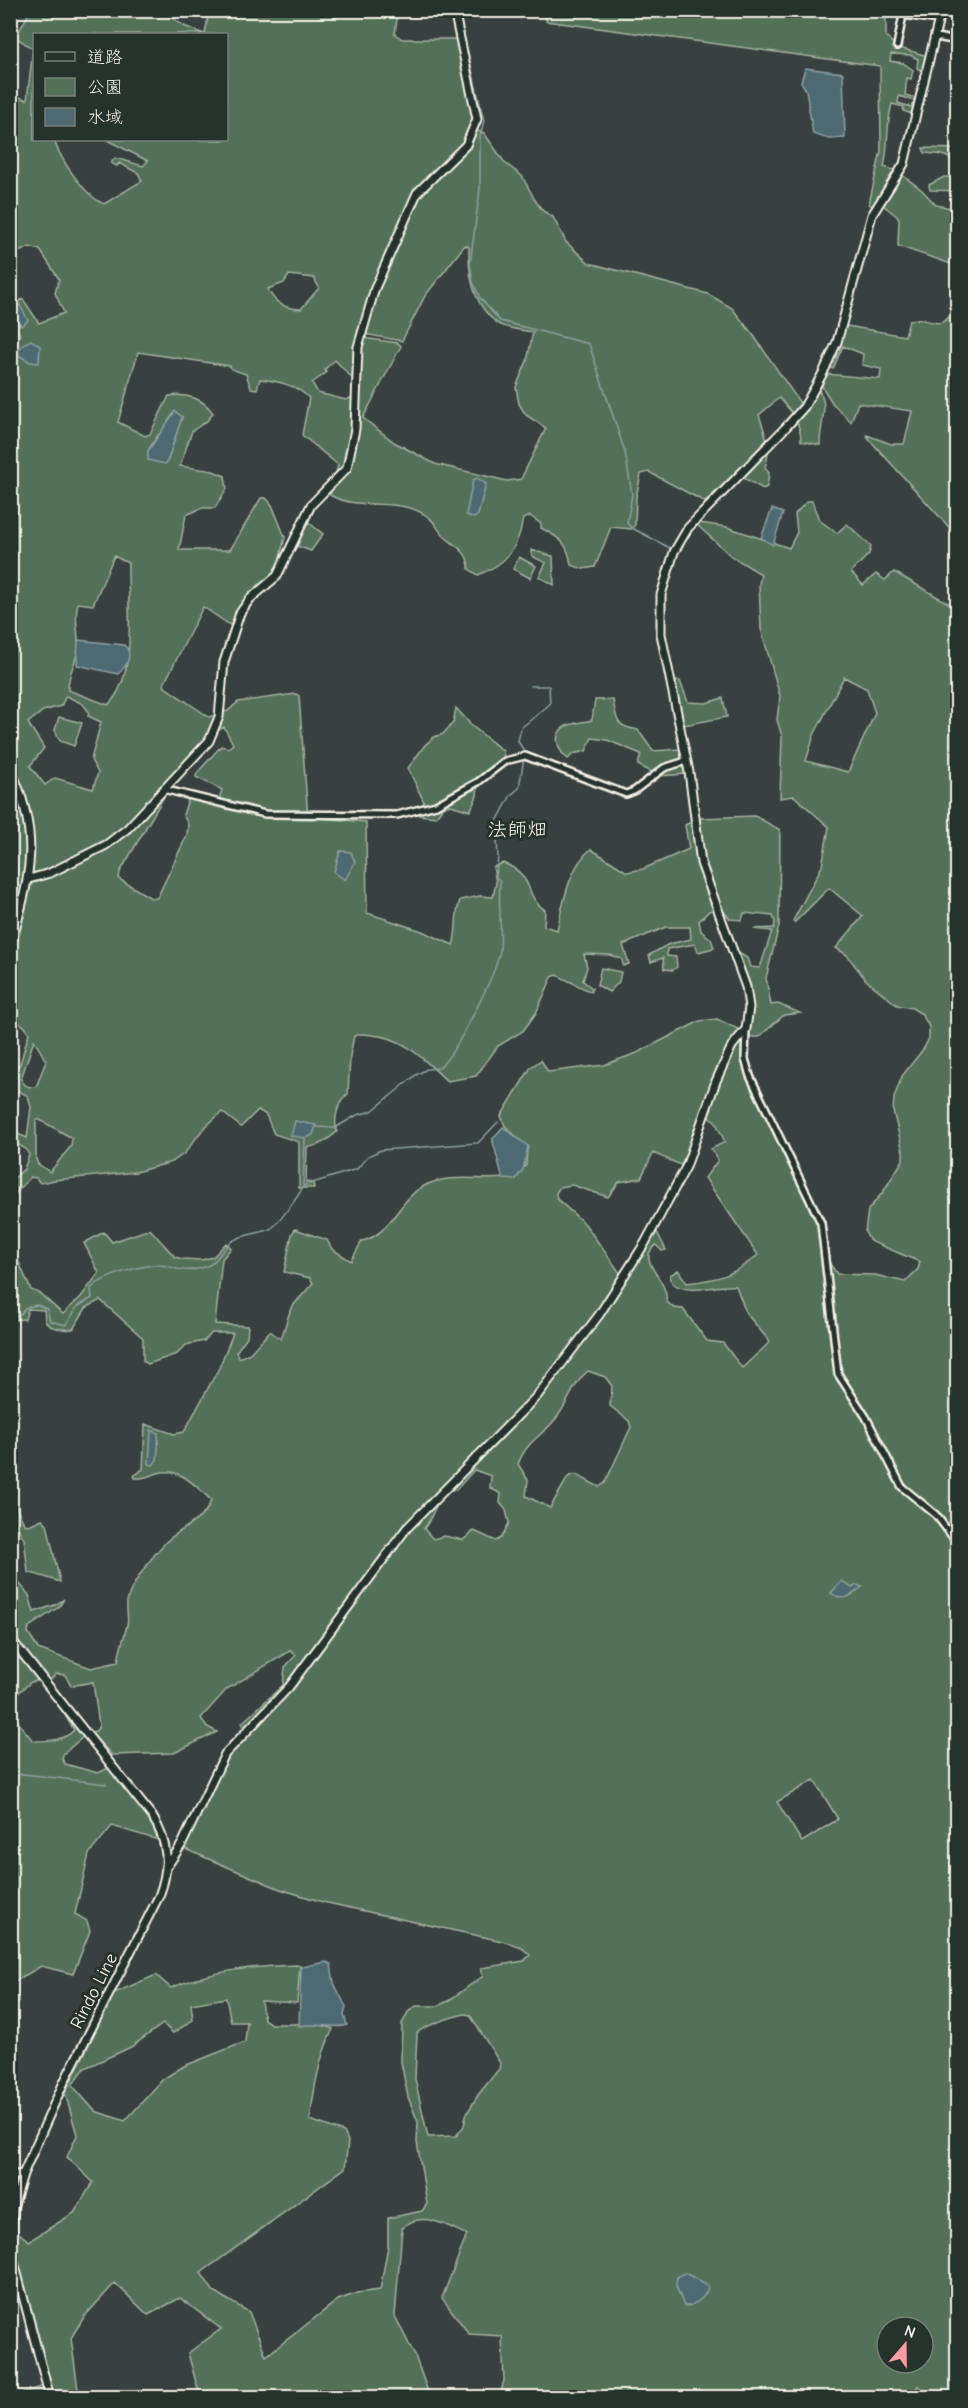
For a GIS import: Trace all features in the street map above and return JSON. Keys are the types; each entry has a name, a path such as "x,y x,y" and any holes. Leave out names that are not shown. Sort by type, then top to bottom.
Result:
{"street":[{"path":"29,879 50,873 106,845 128,828 209,741 219,717 226,654 240,613 250,599 277,576 311,505 346,468 355,429 358,347 375,288 417,193 457,155 473,131 476,110 454,10"},
{"path":"941,10 904,164 872,215 837,342 823,373 804,407 697,517 677,544 662,595 659,625 686,761 701,863 748,999 745,1059 750,1076 820,1223 838,1374 866,1417 902,1487 936,1515 957,1544"},
{"path":"897,46 903,13 940,20"},
{"path":"936,37 957,41"},
{"path":"163,789 265,814 397,815 419,811 460,793 497,765 515,757 533,757 626,794 634,791 664,768 686,761"},
{"path":"10,768 24,802 30,830 29,879 10,949"},
{"path":"168,1865 183,1844 225,1754 296,1678 406,1529 537,1396 599,1315 645,1243 686,1167 732,1046 746,1029"},
{"name":"Rindo Line","path":"10,1638 152,1816 161,1834 168,1865 159,1896 64,2082 23,2174 13,2208 11,2251 50,2397"},
{"path":"10,2176 23,2174"}],"green space":[{"path":"162,10 184,26 202,33 33,33 33,49 11,34 11,31 19,31 30,11"},
{"path":"209,11 398,11 395,34 402,39 457,39 472,112 471,129 484,133 505,163 522,176 543,211 553,217 566,242 589,263 708,294 732,308 804,409 817,389 821,394 824,408 820,445 801,441 794,417 779,398 759,415 768,447 765,467 769,473 767,487 763,489 735,473 705,502 649,472 641,474 636,497 635,525 631,529 611,527 595,567 583,569 571,565 568,551 562,542 541,528 541,524 530,516 523,519 518,539 509,554 496,566 478,575 469,569 467,558 462,550 443,535 427,516 416,510 392,505 353,503 330,495 338,465 302,435 309,398 293,387 260,379 257,389 251,388 246,374 231,369 230,366 138,352 118,422 145,436 150,434 169,396 175,395 199,400 213,413 207,421 192,431 180,466 213,471 225,476 227,489 215,508 202,508 186,515 179,550 230,550 261,498 266,498 272,505 285,537 274,577 230,625 203,607 164,684 165,687 209,717 228,711 238,702 296,694 299,696 308,817 366,822 367,913 422,931 453,945 460,900 480,896 493,897 496,883 493,867 503,863 520,873 525,879 534,898 545,910 544,926 557,930 572,875 583,856 591,849 627,872 643,869 689,849 685,825 700,818 755,816 780,830 779,926 766,978 771,1005 778,1004 800,1013 784,1015 759,1037 749,1037 748,993 735,951 747,958 750,967 760,968 772,931 753,929 774,928 775,922 773,916 744,913 742,920 730,919 721,908 709,911 699,921 701,931 711,939 714,948 698,952 695,944 667,949 667,956 676,957 677,967 673,970 664,969 663,958 651,962 649,955 669,944 691,939 690,927 666,927 623,945 629,964 623,966 622,959 610,955 584,954 587,967 583,981 592,988 591,992 557,975 552,977 536,1013 523,1031 498,1046 476,1076 447,1081 413,1051 394,1040 367,1034 354,1036 350,1056 348,1094 337,1111 337,1132 319,1144 307,1147 306,1182 313,1183 314,1188 299,1188 299,1142 274,1134 266,1115 258,1110 241,1127 222,1112 203,1129 185,1153 172,1162 136,1172 40,1183 36,1178 31,1177 11,1198 11,1181 24,1169 29,1155 26,1149 11,1141 11,1131 27,1138 31,1107 28,1096 19,1091 16,1092 11,1106 11,1067 20,1064 29,1033 25,1027 10,1016 10,345 17,341 20,334 11,321 11,314 20,326 16,306 11,308 11,305 23,299 39,323 64,313 55,293 59,279 40,250 30,247 11,255 11,104 13,105 17,96 27,100 33,49 33,141 54,141 62,157 81,185 104,204 142,181 138,173 119,163 117,166 111,163 115,158 143,166 148,161 109,141 228,141 228,33 205,33","holes":["465,245 469,247 471,278 477,298 489,316 500,325 533,332 527,361 516,387 519,404 526,415 546,428 521,479 507,481 435,464 394,442 363,418 401,346 398,343 363,338 358,361 357,395 346,400 318,393 312,383 326,373 325,369 335,360 353,379 357,338 364,334 402,341 425,296","289,275 314,278 319,288 301,309 290,308 273,298 268,289 284,283","182,417 167,462 148,451 158,435","114,556 128,563 128,658 118,692 108,705 68,690 78,649 76,616 78,603 93,605","66,696 83,704 89,712 88,716 101,722 91,760 98,773 93,789 55,778 45,785 30,766 44,748 28,723 43,711 61,706","224,727 233,744 228,748 221,746 196,777 222,790 219,799 190,793 183,815 188,824 187,835 157,898 151,898 119,879 120,872 165,795 162,789 215,732","34,1040 46,1061 36,1087 27,1086 21,1079","36,1120 72,1138 71,1146 50,1172 38,1164"]},
{"path":"546,11 900,11 900,16 886,14 886,36 896,47 928,56 925,72 917,68 918,59 910,55 891,54 890,61 903,63 913,70 911,79 907,78 905,95 916,98 916,101 899,96 898,103 911,107 913,103 916,104 913,114 903,111 904,107 892,104 884,167 897,171 922,190 936,205 957,209 957,266 898,246 899,218 877,200 872,206 869,204 881,151 880,66 546,21"},
{"path":"923,148 957,149 957,168 955,169 952,160 940,155 925,153"},
{"path":"944,177 954,177 957,191 930,190 929,185"},
{"path":"957,308 958,461 954,517 957,516 957,536 868,438 867,435 891,444 904,444 912,411 858,403 851,422 833,404 821,385 826,374 880,379 881,369 862,365 863,354 843,346 833,369 829,367 843,329 847,326 905,336 909,320 939,323"},
{"path":"807,501 812,501 819,520 837,533 847,524 871,546 869,554 851,572 863,585 876,574 885,580 894,572 957,608 957,2397 932,2397 918,2386 907,2398 500,2397 504,2380 502,2336 469,2334 442,2298 467,2235 434,2221 418,2220 402,2228 395,2316 415,2356 430,2397 200,2397 188,2353 221,2329 180,2298 148,2315 115,2283 84,2317 71,2338 78,2389 119,2397 23,2397 21,2393 50,2384 16,2264 15,2230 29,2241 74,2213 93,2182 67,2157 77,2135 65,2093 114,1993 156,1975 171,1988 202,1977 234,1970 300,1965 297,2003 261,2001 264,2019 271,2024 319,2024 333,2029 315,2085 310,2120 344,2132 348,2141 345,2168 201,2273 214,2292 249,2312 266,2356 338,2300 357,2293 380,2290 388,2246 388,2218 422,2211 427,2204 417,2142 418,2122 408,2097 401,2062 402,2024 408,2012 416,2006 438,2006 448,2001 483,1976 481,1968 524,1961 530,1955 522,1948 502,1941 323,1902 280,1889 185,1849 187,1841 185,1826 224,1750 244,1731 242,1723 283,1685 285,1667 296,1655 290,1651 227,1689 201,1718 206,1726 217,1732 174,1753 112,1755 90,1732 96,1731 99,1726 93,1682 71,1686 65,1675 56,1674 51,1679 31,1682 11,1699 11,1573 29,1595 34,1612 55,1605 64,1599 59,1607 29,1627 28,1632 38,1649 91,1668 118,1662 128,1622 127,1602 137,1580 160,1548 198,1519 211,1500 194,1484 173,1472 135,1478 134,1476 143,1469 145,1424 174,1434 184,1432 219,1368 233,1333 212,1333 204,1341 186,1345 177,1354 148,1364 143,1361 143,1338 100,1300 86,1308 73,1329 62,1329 49,1325 45,1320 44,1310 28,1309 25,1319 11,1320 11,1269 14,1266 10,1242 31,1290 39,1293 63,1314 81,1297 99,1273 84,1243 104,1232 112,1242 150,1229 175,1257 182,1259 201,1260 213,1257 226,1243 231,1248 222,1259 215,1324 248,1326 247,1337 236,1352 239,1358 250,1353 270,1331 281,1339 291,1308 313,1283 310,1278 284,1272 295,1229 327,1240 332,1249 351,1261 362,1241 380,1232 408,1199 424,1186 447,1179 494,1179 517,1176 526,1165 527,1147 505,1126 501,1116 531,1067 541,1060 548,1072 604,1065 637,1053 700,1021 717,1019 740,1030 744,1041 744,1067 816,1215 828,1261 837,1274 875,1275 905,1282 918,1269 920,1262 870,1241 865,1232 868,1210 883,1192 903,1160 893,1111 894,1098 902,1076 929,1038 929,1027 922,1014 912,1008 897,1005 866,980 847,955 836,948 863,916 829,888 795,922 793,921 822,866 829,827 794,796 780,798 782,736 777,720 780,696 761,629 759,584 761,574 731,556 697,525 699,523 727,527 789,548 797,532 795,514","holes":["844,677 867,689 875,713 848,772 806,761 814,735","708,1116 715,1121 725,1142 711,1149 718,1160 705,1178 758,1255 741,1268 717,1278 687,1283 678,1270 670,1275 672,1283 687,1289 736,1286 746,1313 770,1342 742,1368 723,1343 707,1341 683,1309 674,1308 666,1301 666,1293 649,1258 650,1251 656,1245 662,1251 666,1250 657,1232 627,1277 620,1273 585,1224 557,1199 556,1193 560,1187 572,1185 608,1197 619,1182 641,1178 653,1153 683,1166 701,1118","588,1371 605,1377 612,1386 610,1406 629,1421 631,1427 605,1483 599,1487 575,1474 568,1477 550,1508 526,1496 528,1480 518,1464 530,1445 559,1415","474,1470 491,1476 490,1488 501,1494 500,1503 506,1510 509,1523 501,1538 496,1541 474,1531 463,1540 444,1536 433,1539 424,1529 446,1490 456,1490","814,1780 838,1819 802,1842 777,1802","226,1998 231,2022 247,2022 245,2042 184,2066 163,2079 125,2121 95,2111 72,2085 85,2068 131,2047 163,2024 173,2033 193,2020 191,2004","465,2014 470,2015 500,2063 499,2069 478,2095 466,2115 464,2126 456,2136 428,2137 415,2079 417,2033 432,2024"]},
{"path":"308,522 323,534 311,551 297,546"},
{"path":"531,550 553,556 554,585 539,577 546,563 532,556"},
{"path":"519,557 536,566 530,578 513,569"},
{"path":"680,681 688,702 706,703 723,698 727,717 684,725 675,683"},
{"path":"595,700 613,700 618,721 625,727 638,730 653,751 681,749 686,774 659,776 638,765 641,754 607,740 592,738 586,751 573,754 568,759 558,744 558,736 563,728 569,725 592,720"},
{"path":"456,708 472,726 503,751 504,757 478,780 477,796 470,811 451,805 443,807 436,817 419,815 424,802 408,768 425,745 434,737 443,734 453,723"},
{"path":"59,717 82,723 74,746 60,741 55,730"},
{"path":"601,968 621,972 619,982 609,992 597,985"},
{"path":"10,1492 24,1524 29,1525 42,1519 47,1524 60,1582 28,1572 24,1539 11,1515"},
{"path":"61,1709 83,1737 64,1753 62,1759 65,1764 98,1773 109,1768 153,1823 158,1840 112,1826 89,1854 75,1914 87,1921 90,1931 73,1974 41,1966 11,1984 10,1712 33,1741 44,1741 55,1740 74,1730"}],"water":[{"path":"805,68 843,73 845,138 829,139 813,134 806,90 801,82"},
{"path":"20,305 28,320 22,326 11,314 11,308"},
{"path":"31,340 40,346 39,363 30,362 15,353"},
{"path":"175,411 182,417 167,462 165,464 148,460 148,451"},
{"path":"477,478 486,484 478,515 474,518 466,515 473,480"},
{"path":"772,509 783,513 773,545 761,538"},
{"path":"78,640 124,645 129,652 126,664 118,674 77,665"},
{"path":"340,851 351,852 355,862 345,880 334,872"},
{"path":"295,1121 316,1125 313,1135 305,1138 291,1136"},
{"path":"503,1127 528,1146 523,1170 515,1180 503,1179 493,1142 493,1138"},
{"path":"151,1430 158,1433 157,1460 153,1465 149,1464"},
{"path":"842,1581 852,1588 857,1585 862,1587 847,1597 840,1598 831,1593"},
{"path":"326,1962 331,1964 334,1983 346,2007 344,2015 347,2025 299,2026 301,1967"},
{"path":"685,2273 708,2286 705,2294 699,2300 684,2306 676,2286 677,2277"}],"waterway":[{"path":"458,10 484,121 480,136 480,189 470,264 473,282 480,298 500,321 589,344 625,452 632,495 627,523 632,528 670,548"},
{"path":"525,753 518,741 521,728 550,704 549,686 530,686"},
{"path":"316,1127 335,1128 357,1115 372,1111 416,1075 427,1069 439,1068 465,1030 492,976 500,950 500,881 496,877 498,857 496,823 511,795 519,788 524,758"},
{"path":"10,1317 20,1315 25,1308 37,1305 47,1309 50,1321 66,1325 77,1307 92,1298 91,1288 114,1275 152,1265 180,1270 207,1266 235,1239 273,1227 303,1186 357,1169 368,1156 381,1150 478,1143 498,1122"},
{"path":"303,1185 305,1138"},
{"path":"10,1775 24,1774 106,1784"}],"district":[{"name":"法師畑","path":"517,829"}]}
